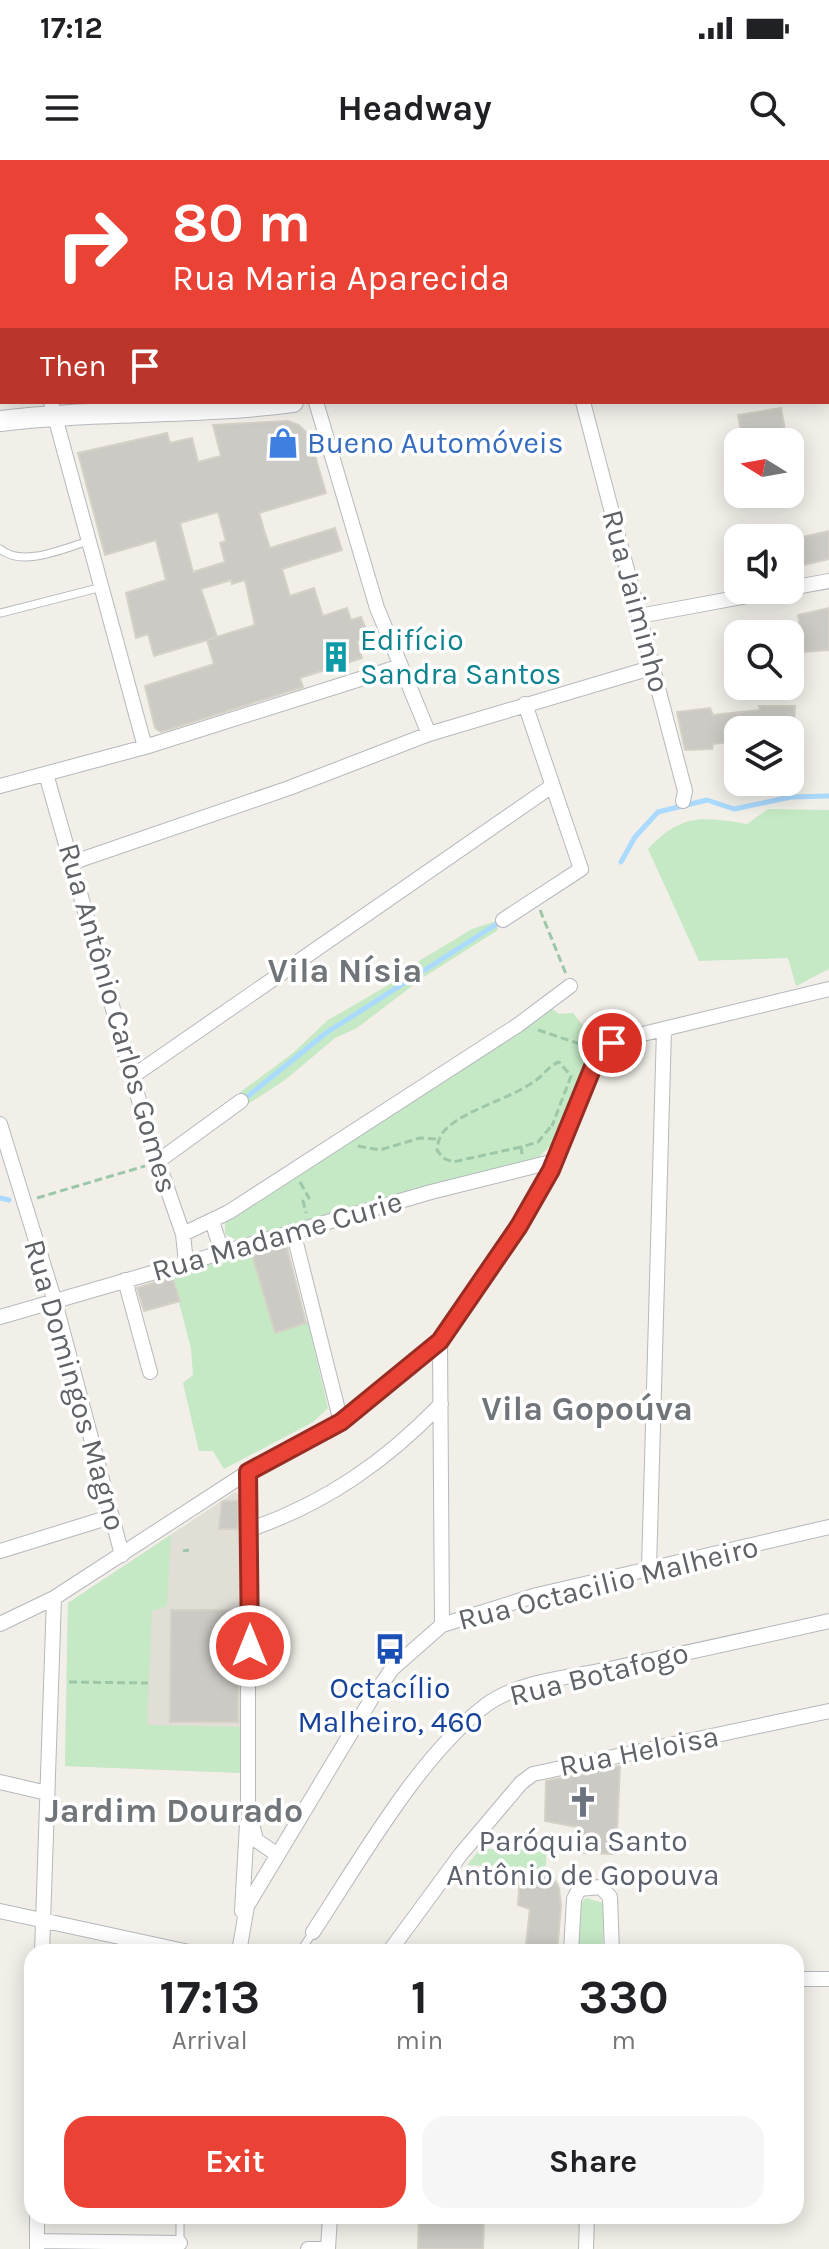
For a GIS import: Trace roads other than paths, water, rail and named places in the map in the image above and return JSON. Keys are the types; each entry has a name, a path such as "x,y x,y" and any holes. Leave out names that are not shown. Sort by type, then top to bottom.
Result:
{"main road":[{"path":"0,421 53,408 232,409 276,404"}],"street":[{"path":"317,404 342,496 398,667 429,734"},
{"name":"Rua Jaiminho","path":"584,404 654,667 685,791 683,801"},
{"path":"53,408 145,747"},
{"path":"804,585 829,581"},
{"path":"639,616 724,600"},
{"path":"0,786 145,747 398,667"},
{"path":"74,862 289,788 429,734 654,667"},
{"path":"503,920 581,869 525,704"},
{"name":"Rua Antônio Carlos Gomes","path":"46,774 74,862 157,1162 183,1234 186,1263"},
{"path":"133,1076 552,786"},
{"path":"183,1234 212,1221 518,1025 570,986"},
{"path":"0,1624 54,1598 248,1472 341,1422 440,1341 519,1226 555,1161 597,1057 612,1043 829,989"},
{"path":"649,1569 664,1029"},
{"path":"157,1162 241,1101"},
{"name":"Rua Domingos Magno","path":"0,1124 55,1302 122,1555"},
{"name":"Rua Madame Curie","path":"0,1317 293,1231 555,1161"},
{"path":"212,1221 222,1252"},
{"path":"293,1231 341,1422"},
{"path":"125,1280 150,1372"},
{"path":"440,1341 442,1625"},
{"path":"251,1529 295,1513 377,1465 441,1404"},
{"path":"242,1922 248,1807 251,1529 248,1472"},
{"path":"0,1551 110,1517"},
{"name":"Rua Octacilio Malheiro","path":"240,1944 247,1906 392,1669 442,1625 537,1595 829,1527"},
{"path":"42,1944 54,1598"},
{"name":"Rua Botafogo","path":"313,1932 388,1818 466,1722 489,1703 538,1685 829,1621"},
{"name":"Rua Heloisa","path":"395,1944 461,1854 521,1783 533,1774 829,1711"},
{"path":"0,1782 47,1793"},
{"path":"248,1807 256,1840 278,1855"},
{"path":"571,1944 574,1899 579,1889 590,1886 601,1887 610,1897 612,1944"},
{"path":"0,1911 140,1944"},
{"path":"804,1979 829,1979"},
{"path":"37,2224 37,2245 180,2243"},
{"path":"308,2249 328,2249 330,2224"},
{"path":"586,2249 587,2224"}],"lane":[{"path":"0,549 17,558 89,541"},
{"path":"1,613 102,587"},
{"name":"Rua Botafogo","path":"305,1944 313,1932"},
{"path":"180,2224 180,2243"}],"waterway":[{"path":"621,862 635,837 658,812 707,800 734,809 791,797 829,796"},
{"path":"242,1101 326,1033 503,920"},
{"path":"0,1198 9,1200"}],"place":[{"name":"Bueno Automóveis","path":"283,443"},
{"name":"Edifício Sandra Santos","path":"336,657"},
{"name":"Octacílio Malheiro, 460","path":"390,1649"},
{"name":"Paróquia Santo Antônio de Gopouva","path":"583,1802"}],"district":[{"name":"Vila Nísia","path":"345,970"},
{"name":"Vila Gopoúva","path":"587,1408"},
{"name":"Jardim Dourado","path":"174,1810"}]}
